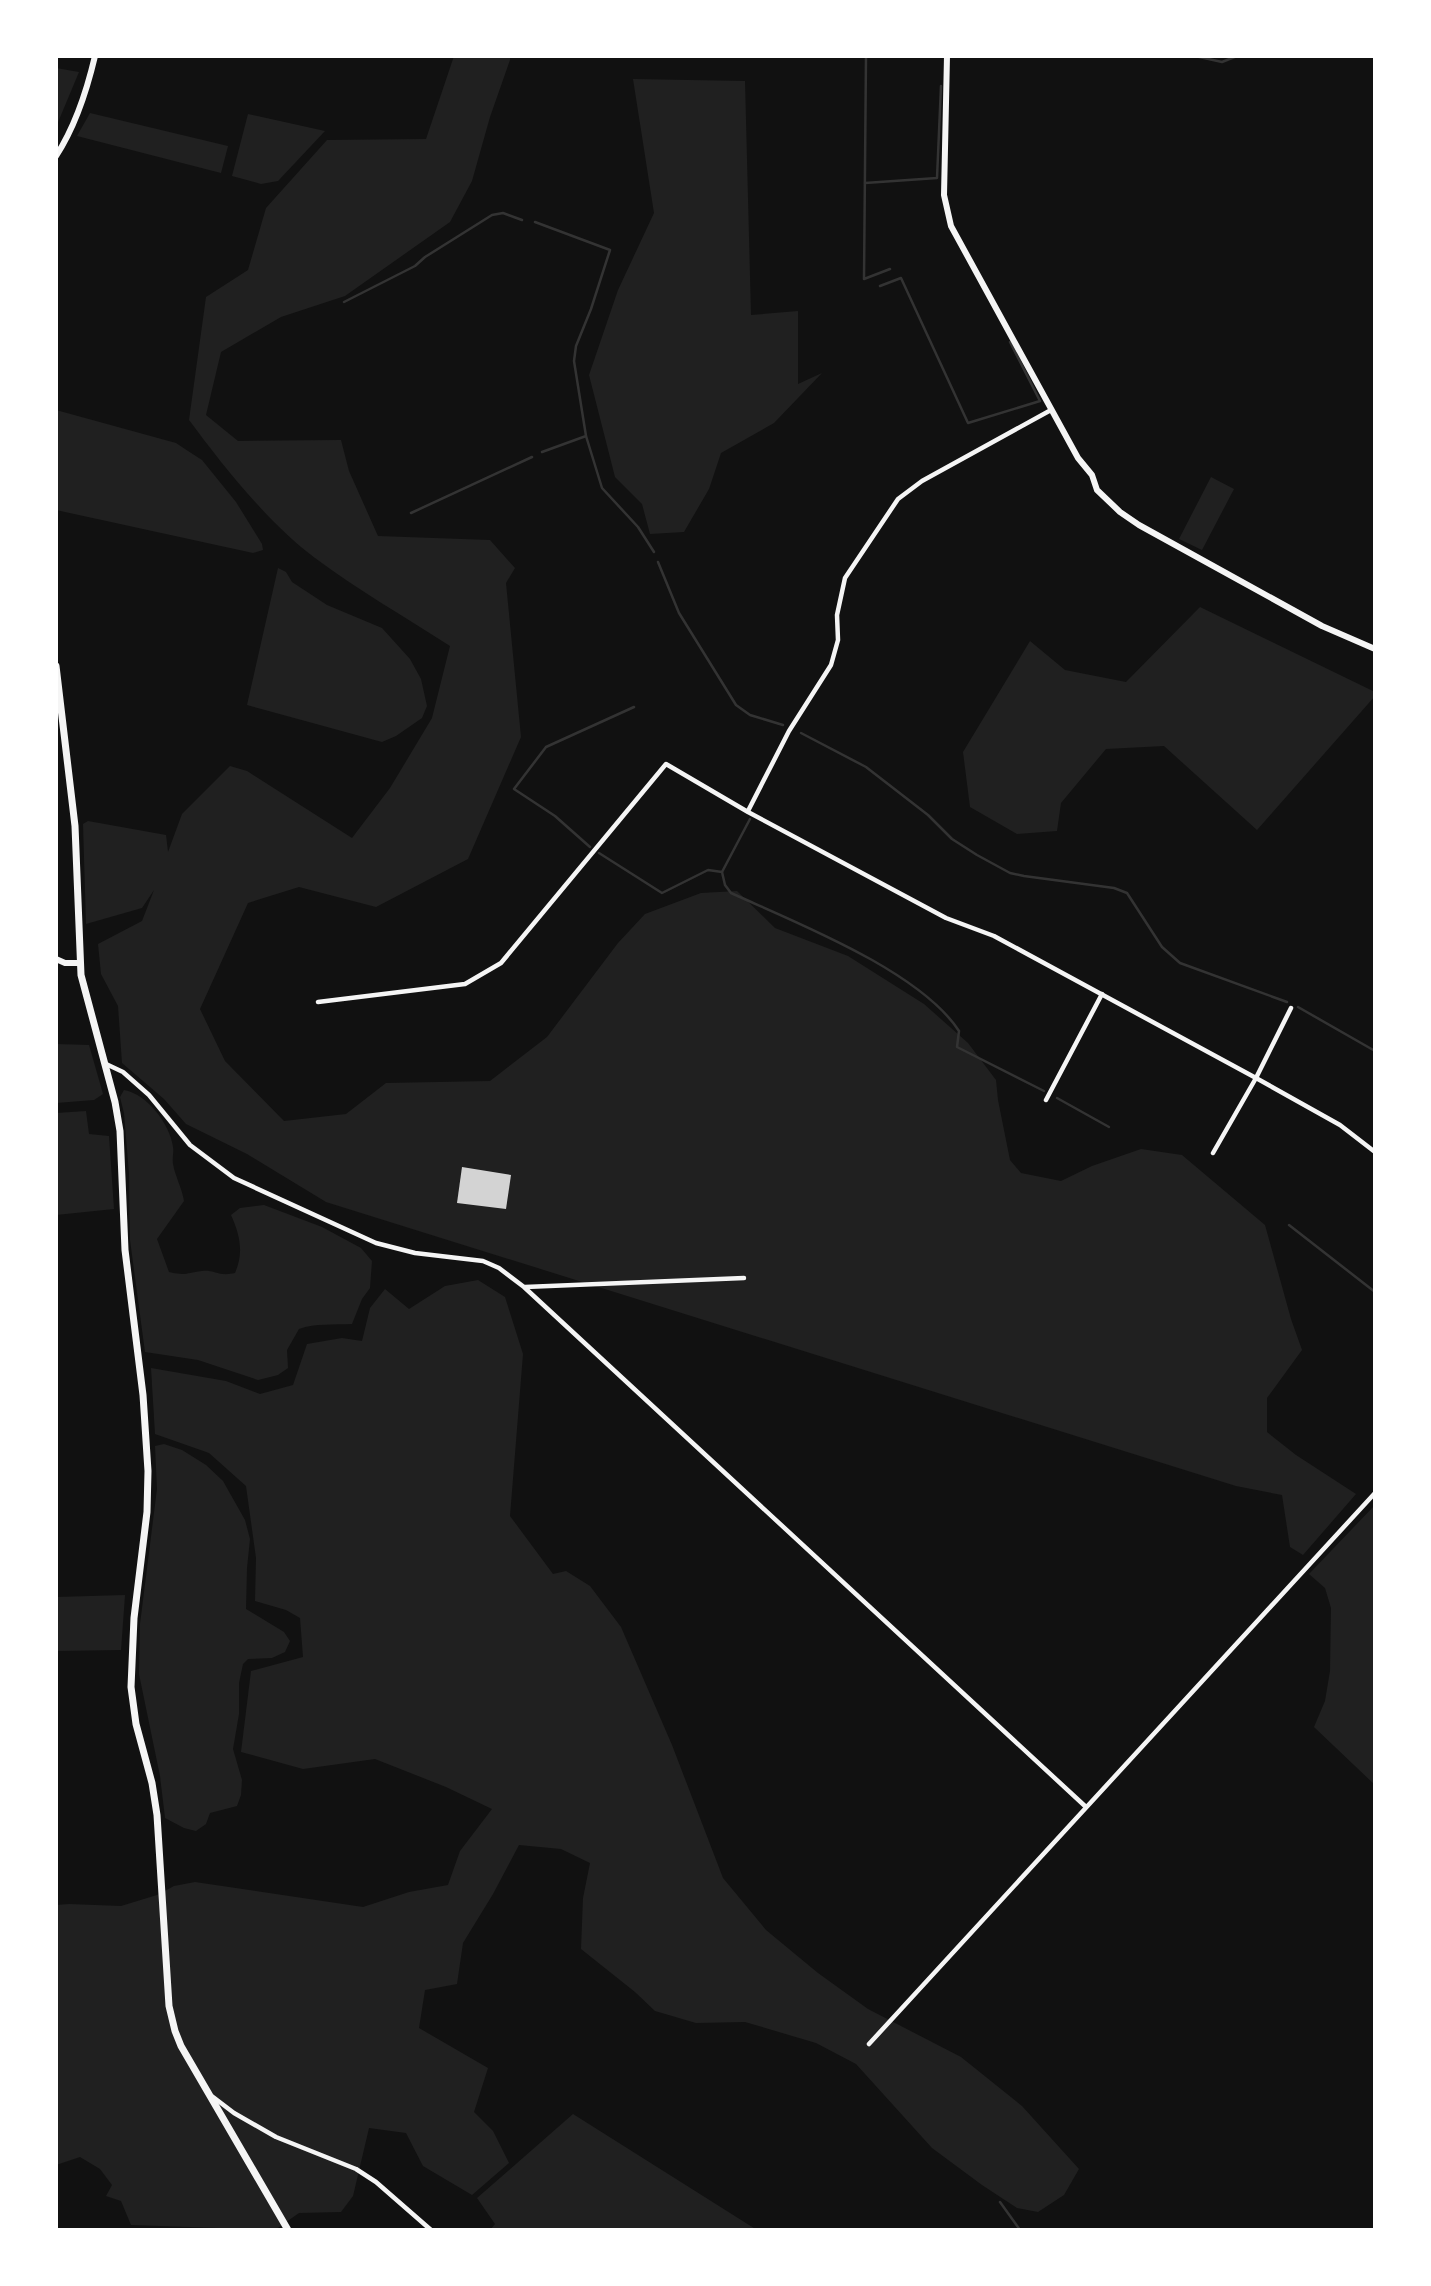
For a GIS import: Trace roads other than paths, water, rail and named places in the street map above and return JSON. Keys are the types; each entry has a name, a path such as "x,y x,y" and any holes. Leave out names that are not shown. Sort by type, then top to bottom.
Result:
{"main road":[{"path":"56,666 75,817 80,962 120,1131 125,1250 143,1395 148,1494 134,1618 131,1687 136,1724 152,1783 157,1815 171,2020 181,2046 288,2230"}],"street":[{"path":"56,156 67,140 95,56"},
{"path":"947,56 944,147 946,212 981,284 1078,458 1092,475 1097,490 1120,512 1139,525 1322,626 1375,649"},
{"path":"748,811 789,731 831,665 838,640 837,615 845,578 898,499 922,481 1052,409"},
{"path":"318,1002 466,984 501,963 666,764 946,918 994,936 1102,994 1340,1125 1375,1152"},
{"path":"56,959 63,962 80,962"},
{"path":"1046,1100 1102,994"},
{"path":"1213,1153 1291,1008"},
{"path":"105,1063 123,1072 149,1095 190,1144 234,1178 376,1243 415,1253 483,1261 499,1268 524,1287 1086,1807"},
{"path":"524,1287 744,1278"},
{"path":"869,2044 1375,1493"},
{"path":"211,2095 234,2113 276,2137 356,2169 376,2182 431,2230"}],"waterway":[{"path":"866,56 864,279 890,269"},
{"path":"1195,56 1222,62 1237,56"},
{"path":"865,183 937,178 941,86"},
{"path":"344,302 415,266 492,215 503,213 522,220"},
{"path":"535,222 610,250 576,346 574,361 586,436 542,452"},
{"path":"880,286 901,278 968,423 1040,401 1010,342"},
{"path":"586,436 602,488 638,527 654,552"},
{"path":"411,513 532,457"},
{"path":"658,562 679,613 736,705 750,715 783,725"},
{"path":"590,847 555,816 514,789 546,747 634,707"},
{"path":"801,733 866,767 928,815 952,839 977,855 1010,873 1114,888 1127,893 1162,947 1180,963 1287,1002"},
{"path":"722,872 750,819"},
{"path":"599,853 662,893 708,870 722,872 725,885 731,893 822,934 916,988 941,1009 959,1031 957,1047 1044,1091"},
{"path":"1298,1007 1375,1051"},
{"path":"1057,1098 1109,1127"},
{"path":"1289,1225 1375,1292"},
{"path":"1000,2202 1020,2230"}]}
